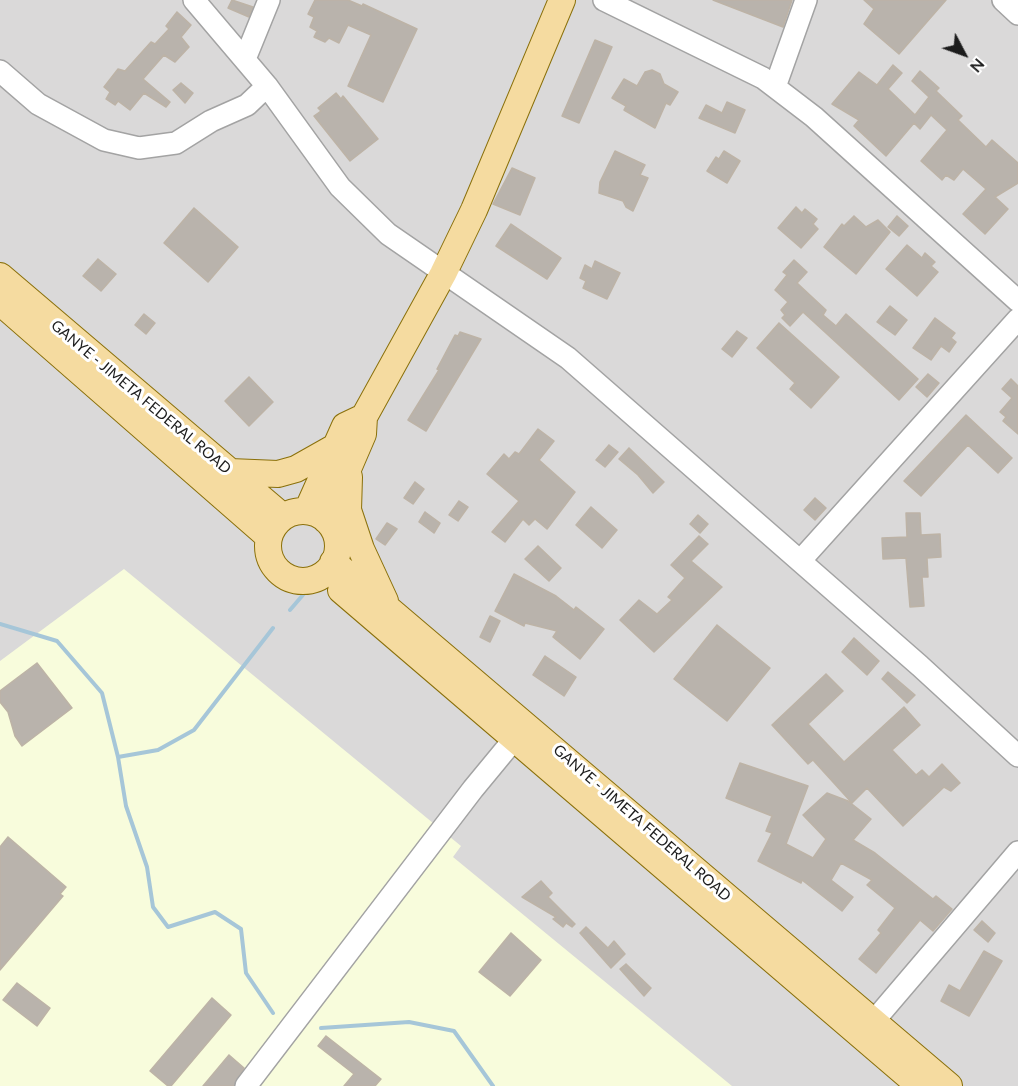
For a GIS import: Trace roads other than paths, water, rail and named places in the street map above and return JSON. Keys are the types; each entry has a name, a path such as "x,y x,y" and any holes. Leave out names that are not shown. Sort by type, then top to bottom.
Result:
{"main road":[{"path":"388,607 361,549 348,510 342,456 345,426 364,417 443,274 501,151 562,0"},
{"name":"GANYE - JIMETA FEDERAL ROAD","path":"0,276 230,472 296,521"},
{"name":"GANYE - JIMETA FEDERAL ROAD","path":"0,302 296,521"},
{"path":"230,472 278,474 342,456"},
{"path":"296,521 337,537 328,568 298,580 283,574 272,562 296,521 342,456"},
{"name":"GANYE - JIMETA FEDERAL ROAD","path":"328,568 388,607 520,732 949,1086"},
{"name":"GANYE - JIMETA FEDERAL ROAD","path":"328,568 520,732 920,1086"}],"street":[{"path":"194,0 267,86 340,187 388,234 568,358 1018,756"},
{"path":"245,59 269,0"},
{"path":"604,0 763,78 831,132 1018,301"},
{"path":"775,87 806,0"},
{"path":"1003,0 1018,14"},
{"path":"0,71 38,104 104,140 139,148 176,143 211,121 247,105 267,86"},
{"path":"800,561 1018,320"},
{"path":"246,1086 473,789 520,732"},
{"path":"873,1022 1018,852"}],"waterway":[{"path":"290,610 308,589"},
{"path":"0,624 57,641 102,693 118,757 126,806 147,867 153,907 168,927 215,912 241,929 246,973 273,1013"},
{"path":"118,757 158,750 194,730 273,628"},
{"path":"321,1028 409,1022 454,1031 493,1086"}]}
